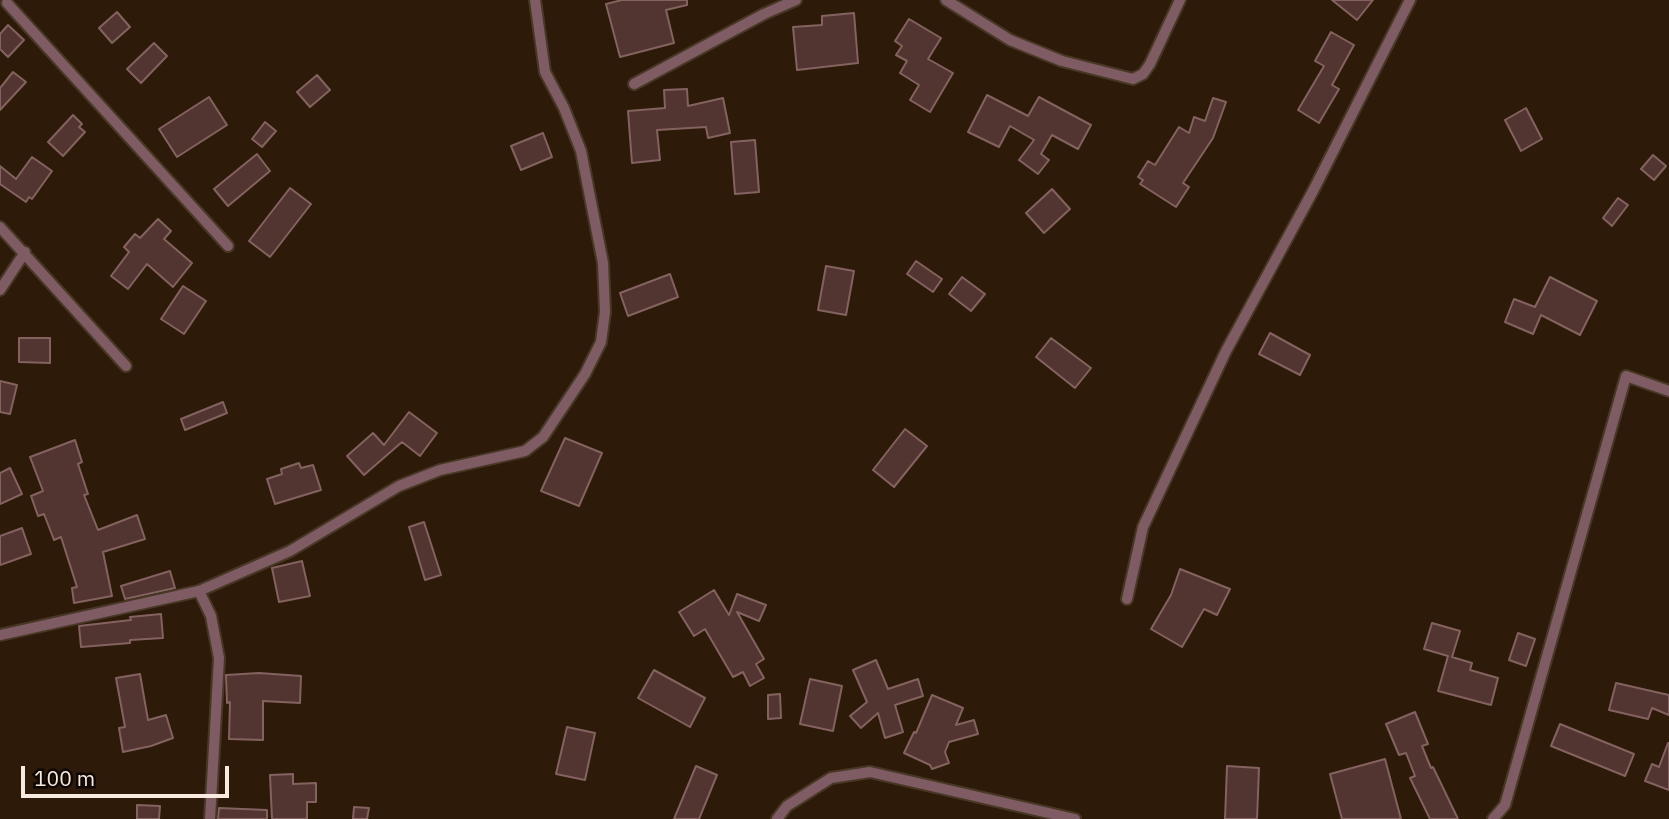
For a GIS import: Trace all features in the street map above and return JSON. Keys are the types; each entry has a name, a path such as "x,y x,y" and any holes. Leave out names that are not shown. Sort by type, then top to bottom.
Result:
{"street":[{"path":"0,635 199,591 290,551 399,486 440,470 526,451 543,438 585,374 601,342 605,312 603,263 581,151 564,108 545,72 535,0"},
{"path":"634,84 764,14 796,0"},
{"path":"946,0 1010,40 1062,61 1133,79 1143,74 1150,64 1180,0"},
{"path":"1127,599 1143,527 1226,351 1295,224 1410,0"},
{"path":"7,4 228,246"},
{"path":"0,227 126,366"},
{"path":"0,290 25,253"},
{"path":"1493,819 1505,805 1626,376 1669,391"},
{"path":"199,591 211,616 219,658 210,819"},
{"path":"777,819 788,806 831,778 870,772 1075,819"}],"building":[{"path":"622,0 687,0 687,5 666,10 674,43 620,57 606,4"},
{"path":"1332,0 1373,0 1357,20"},
{"path":"117,12 130,27 112,43 99,28"},
{"path":"854,13 858,63 797,70 793,27 822,25 822,16"},
{"path":"909,19 941,38 928,59 953,73 930,112 910,100 919,85 900,73 907,61 896,55 902,46 895,41"},
{"path":"8,25 24,40 8,57 0,49 0,34"},
{"path":"1331,32 1354,45 1332,85 1339,89 1319,123 1298,110 1324,66 1315,61"},
{"path":"154,43 167,56 141,83 127,69"},
{"path":"13,72 26,82 0,110 0,88"},
{"path":"317,75 330,90 310,107 297,92"},
{"path":"687,89 688,106 723,98 730,133 708,138 706,127 657,130 660,160 632,163 628,111 665,108 664,90"},
{"path":"987,95 1028,116 1039,97 1091,125 1078,149 1052,135 1041,154 1049,160 1038,174 1019,160 1034,140 1010,126 999,147 968,132"},
{"path":"209,97 227,125 177,157 159,129"},
{"path":"1213,98 1226,102 1213,138 1183,183 1189,187 1176,207 1140,184 1143,180 1138,177 1148,161 1155,165 1179,127 1189,133 1194,117 1205,121"},
{"path":"1526,108 1542,139 1521,151 1505,120"},
{"path":"73,115 82,124 79,127 85,132 63,156 48,142"},
{"path":"265,122 276,131 262,147 252,139"},
{"path":"543,133 552,157 521,170 511,146"},
{"path":"755,140 759,192 735,194 731,142"},
{"path":"257,154 270,171 228,206 214,189"},
{"path":"1653,155 1666,166 1654,180 1641,169"},
{"path":"32,157 52,171 32,199 29,197 26,202 0,184 0,166 16,179"},
{"path":"290,188 311,204 270,257 249,241"},
{"path":"1052,189 1070,209 1044,233 1026,213"},
{"path":"1618,198 1628,205 1612,226 1603,218"},
{"path":"158,219 171,231 164,239 192,263 173,287 147,264 128,289 111,276 129,252 124,247 135,234 140,238"},
{"path":"916,261 942,279 933,292 907,274"},
{"path":"826,266 854,271 846,315 818,310"},
{"path":"670,274 678,297 628,316 620,293"},
{"path":"962,277 985,294 971,311 949,294"},
{"path":"1550,277 1597,301 1580,335 1541,315 1533,334 1505,322 1514,299 1535,307"},
{"path":"183,286 206,301 184,334 161,319"},
{"path":"1270,333 1310,355 1300,375 1259,354"},
{"path":"19,338 50,338 50,363 19,362"},
{"path":"1051,338 1091,368 1075,388 1036,357"},
{"path":"0,381 17,385 10,414 0,412"},
{"path":"223,402 227,413 185,430 181,419"},
{"path":"409,412 437,433 420,456 402,442 364,475 347,456 373,433 384,445"},
{"path":"905,429 927,446 894,487 873,470"},
{"path":"565,438 602,453 579,506 541,491"},
{"path":"75,440 82,462 78,464 88,494 84,495 98,530 137,515 145,539 103,552 112,596 74,603 72,588 77,587 61,537 54,540 44,514 38,516 31,496 43,491 30,457"},
{"path":"299,463 301,468 313,465 321,490 275,504 267,479 282,474 281,469"},
{"path":"10,468 22,494 0,504 0,473"},
{"path":"424,522 441,575 425,580 409,527"},
{"path":"22,528 31,554 0,565 0,536"},
{"path":"302,561 310,596 279,602 272,568"},
{"path":"1180,569 1230,589 1217,615 1204,609 1182,647 1151,629 1171,595"},
{"path":"170,571 175,588 125,599 121,586"},
{"path":"714,590 729,615 737,594 766,605 759,621 737,612 764,659 756,664 764,678 750,686 743,672 733,677 705,629 694,636 679,612"},
{"path":"161,614 163,638 81,647 79,626"},
{"path":"1432,623 1460,631 1452,657 1472,663 1470,670 1498,678 1491,705 1438,691 1448,656 1424,649"},
{"path":"1518,633 1535,639 1526,666 1509,660"},
{"path":"876,660 888,689 918,679 923,696 895,705 903,732 885,738 878,713 861,728 850,716 867,702 853,670"},
{"path":"654,670 705,698 690,727 638,698"},
{"path":"259,673 301,676 300,703 263,701 263,740 229,739 230,702 227,703 226,675"},
{"path":"140,674 148,720 166,715 173,738 123,752 119,728 125,727 116,678"},
{"path":"810,679 842,686 833,731 800,724"},
{"path":"1616,683 1669,695 1669,715 1652,708 1648,719 1609,710"},
{"path":"780,694 781,718 768,719 768,695"},
{"path":"932,695 963,708 956,725 974,720 978,734 949,742 945,752 949,763 932,769 930,765 904,753 914,732 916,733"},
{"path":"1415,712 1428,744 1422,746 1458,819 1430,819 1410,778 1415,776 1406,753 1399,755 1386,724"},
{"path":"1560,724 1634,754 1625,776 1551,746"},
{"path":"567,727 595,733 585,780 556,774"},
{"path":"1668,743 1669,790 1645,781 1652,764 1659,767"},
{"path":"1385,759 1401,819 1342,819 1330,774"},
{"path":"696,766 717,775 699,819 674,819"},
{"path":"1227,766 1259,768 1257,819 1225,819"},
{"path":"293,774 293,784 316,783 316,802 307,802 307,819 272,819 270,775"},
{"path":"137,805 160,806 159,819 137,819"},
{"path":"354,807 369,808 367,819 353,819"},
{"path":"219,808 267,810 267,819 218,819"}]}
